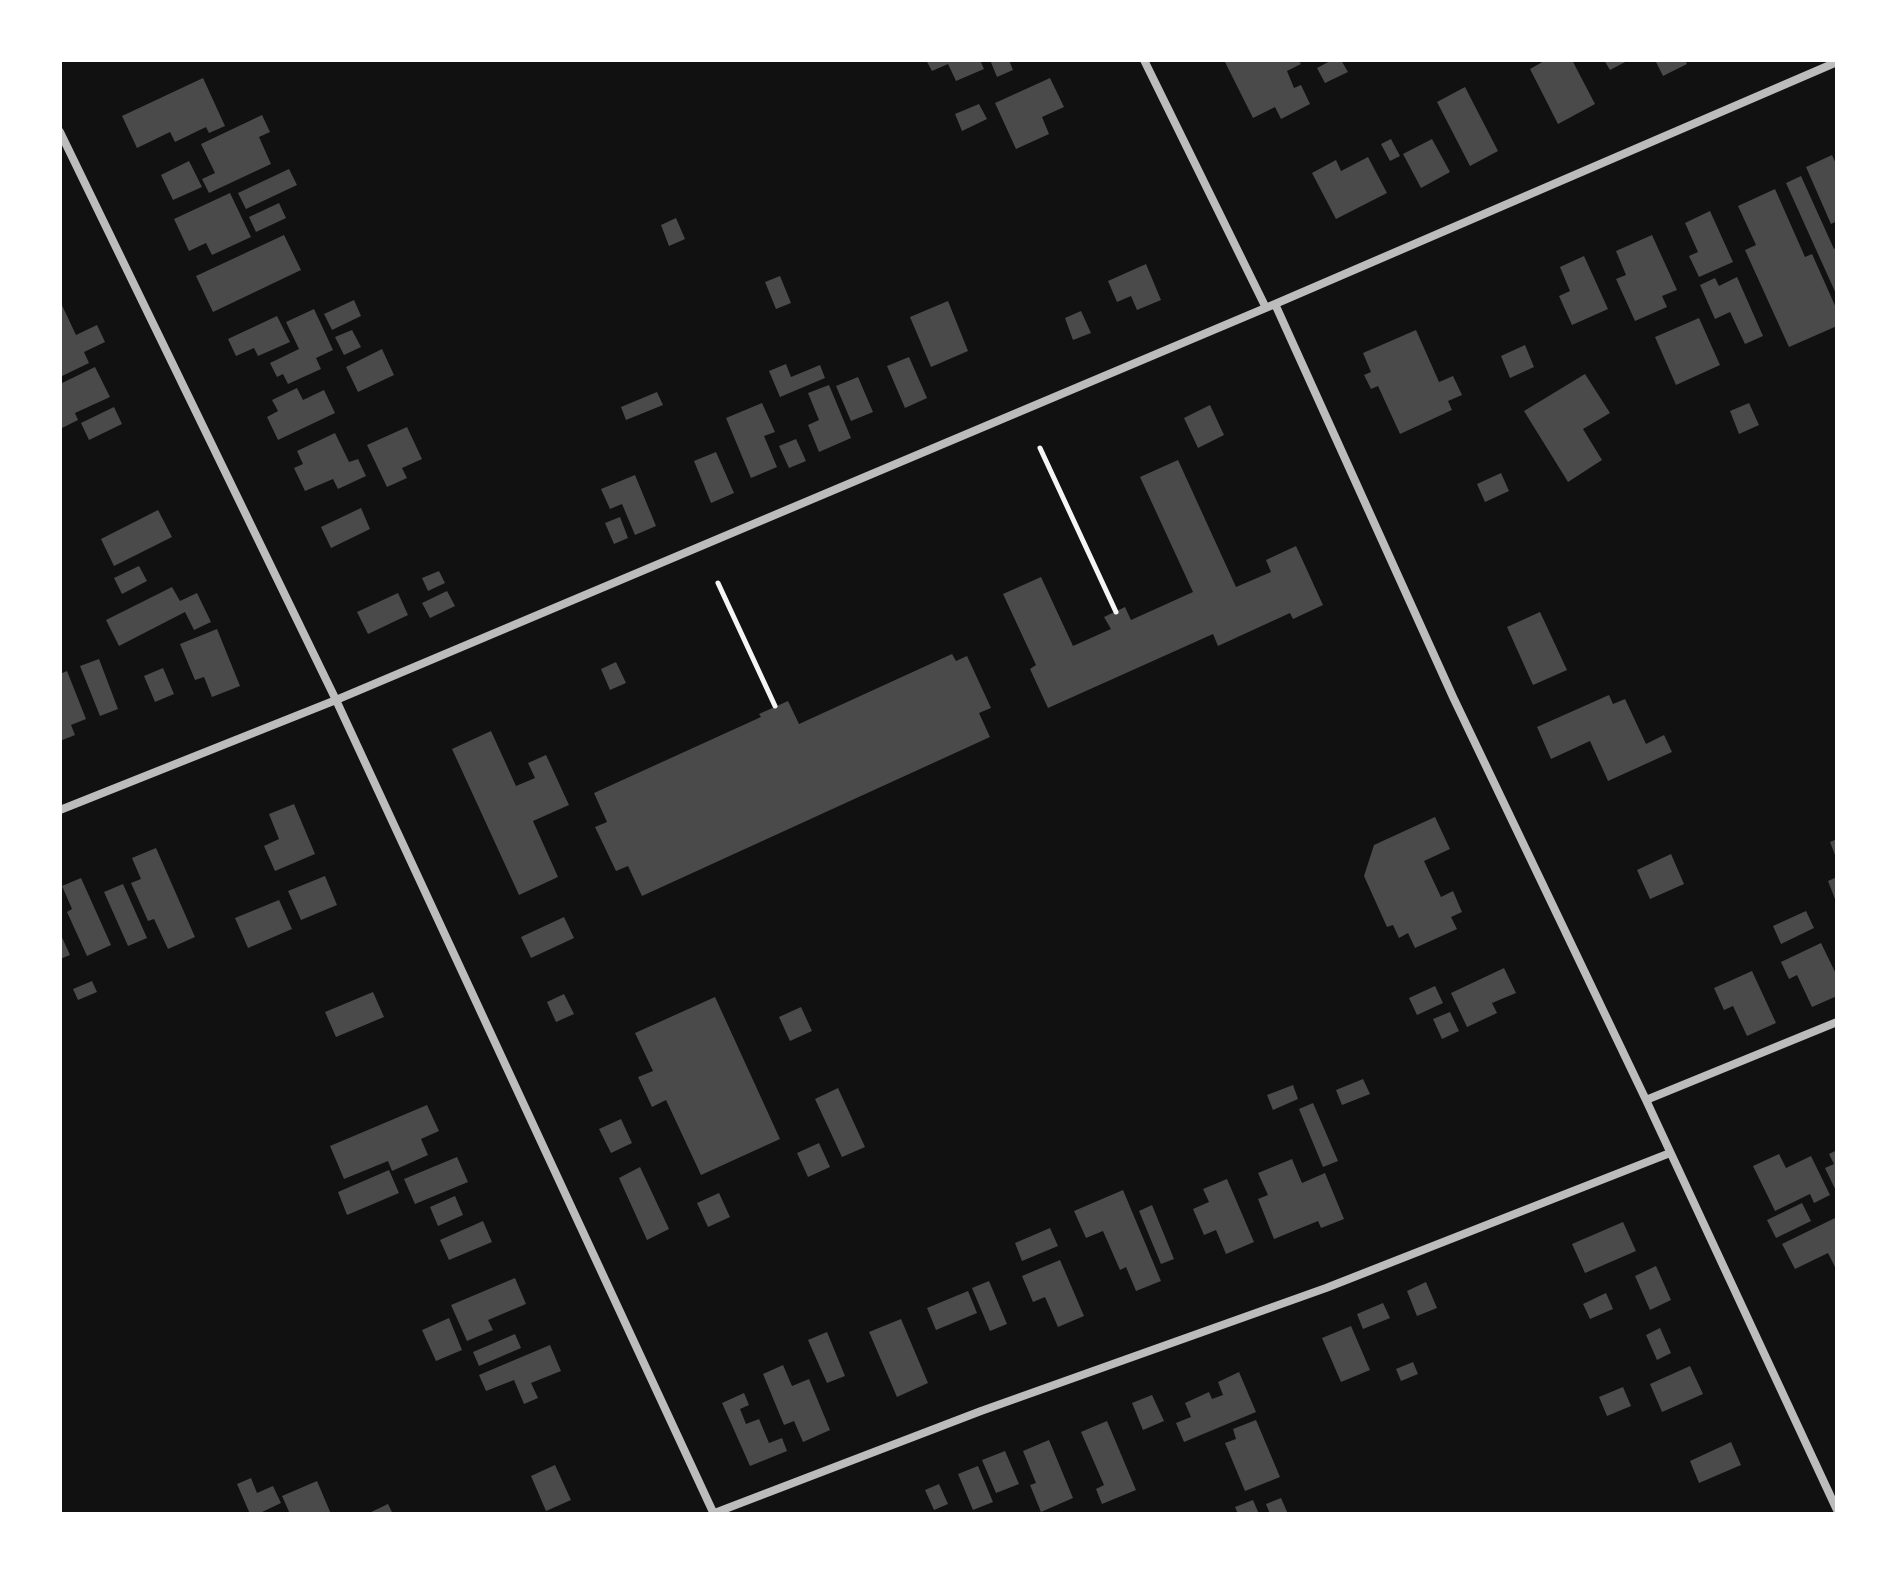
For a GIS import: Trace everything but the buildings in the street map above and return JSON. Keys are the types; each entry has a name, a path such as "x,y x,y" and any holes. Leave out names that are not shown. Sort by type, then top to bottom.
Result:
{"street":[{"path":"1144,60 1271,306 1837,1510"},
{"path":"60,810 336,700 1271,306 1837,62"},
{"path":"60,132 336,700 712,1513 981,1411 1326,1288 1670,1153"},
{"path":"1646,1100 1837,1022"}],"path":[{"path":"1040,448 1116,612"},
{"path":"718,583 775,706"}]}
